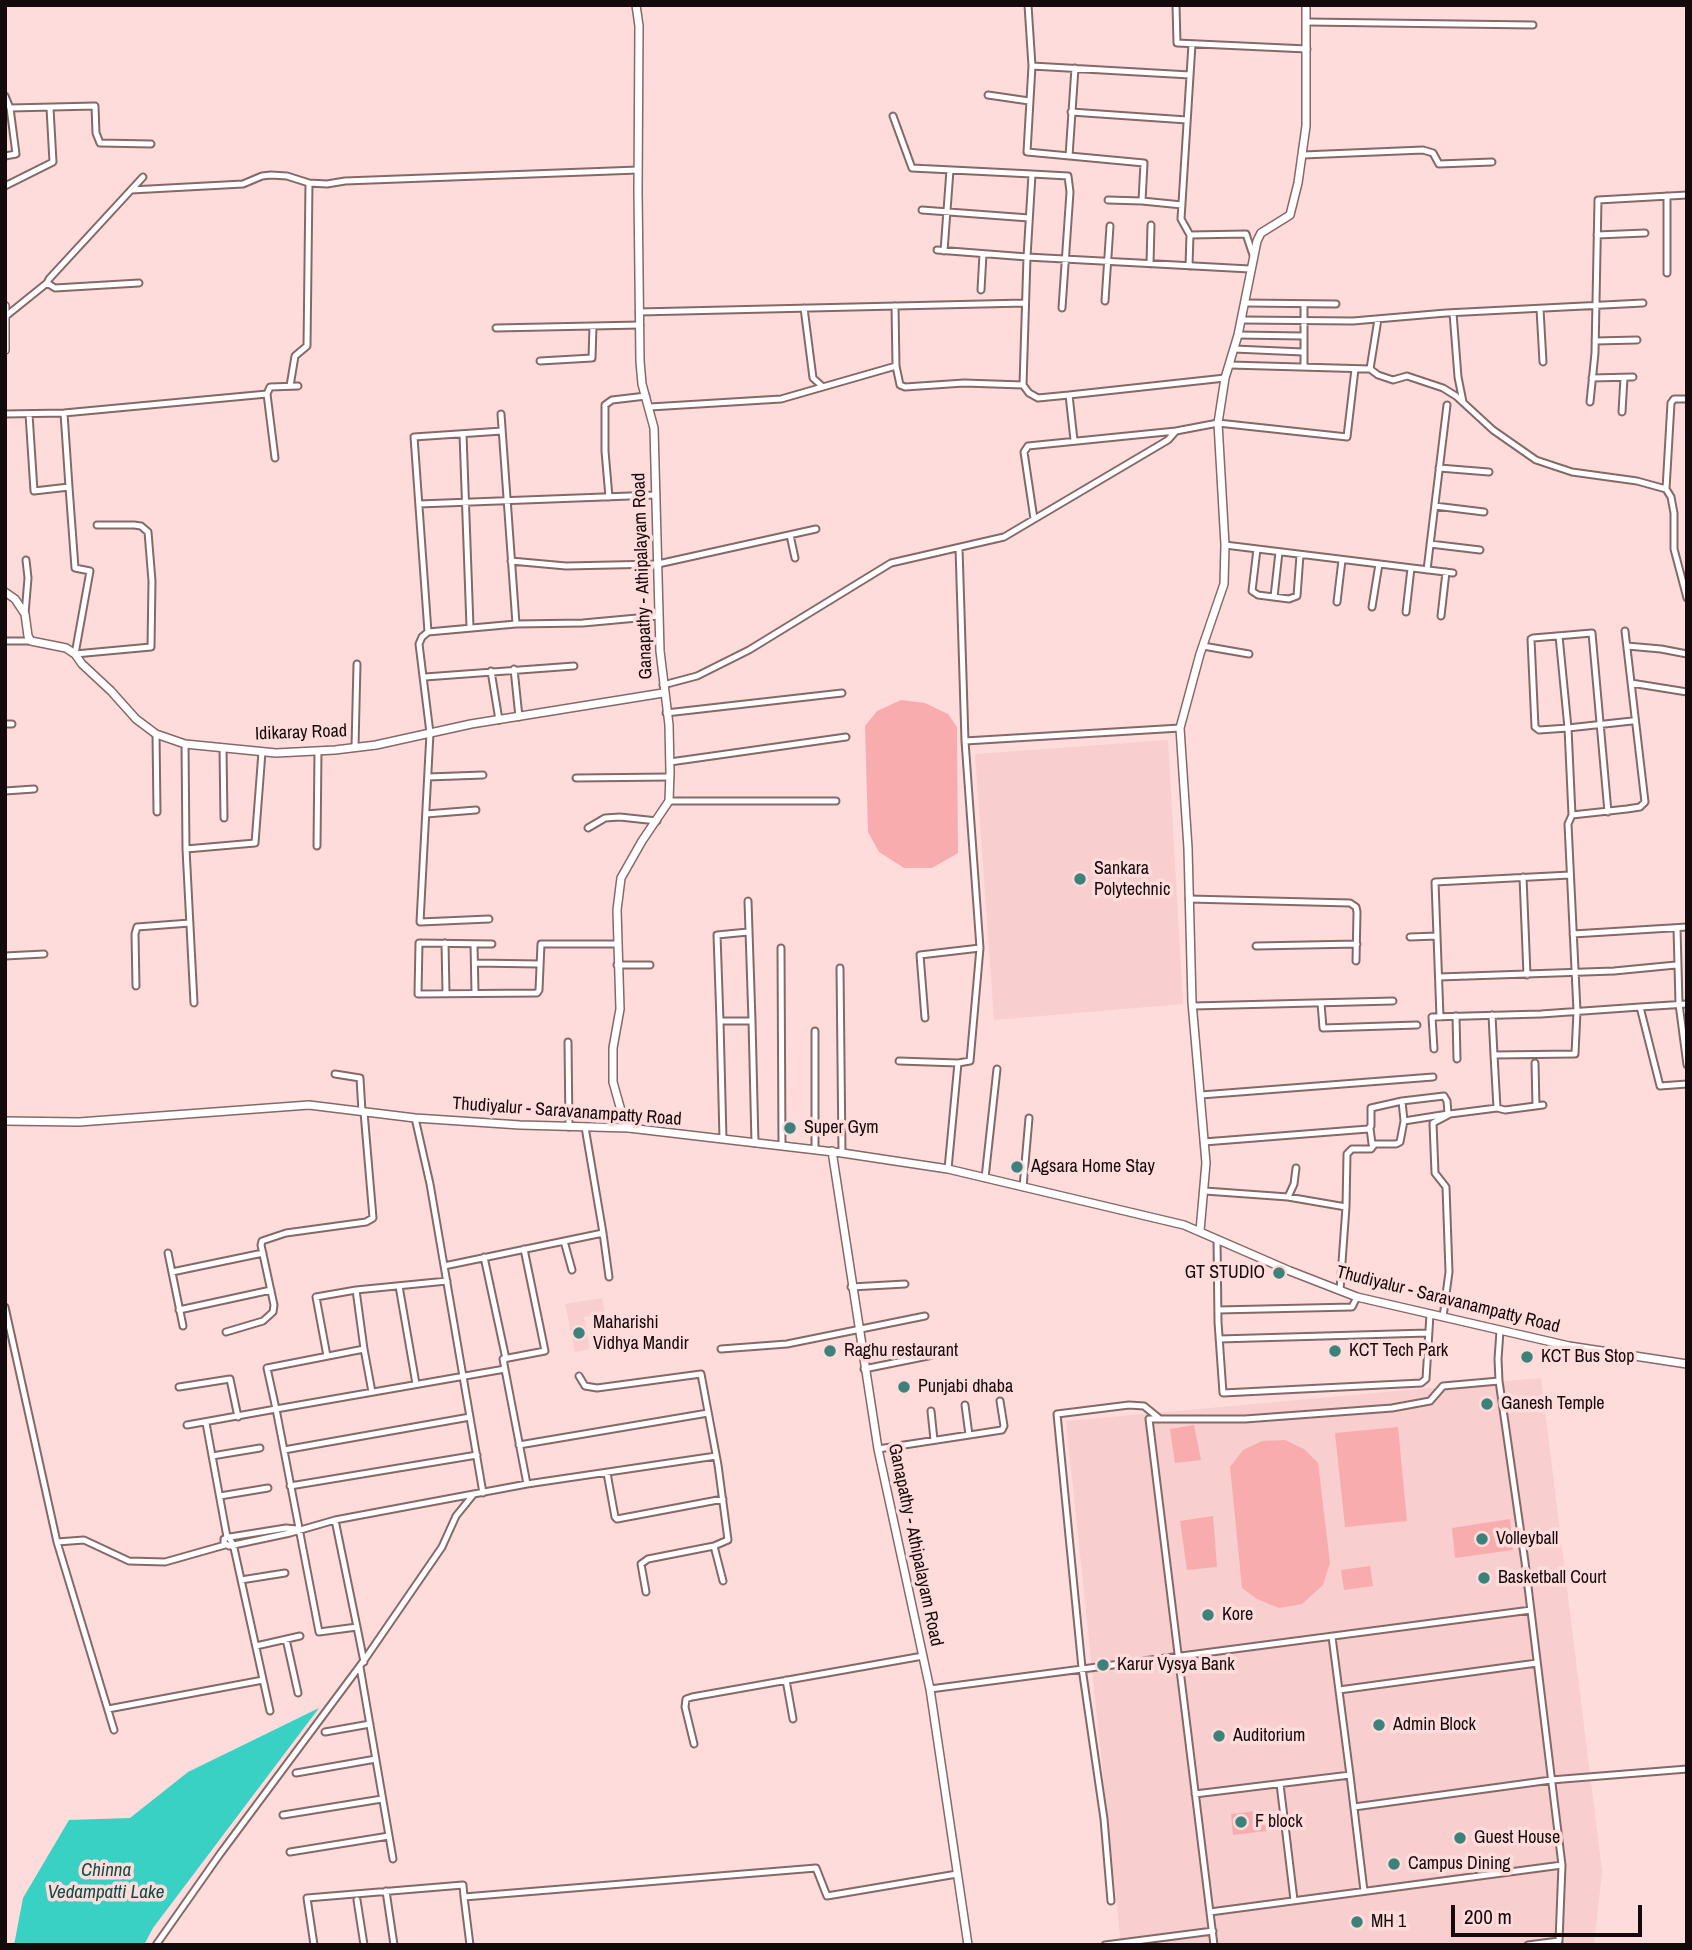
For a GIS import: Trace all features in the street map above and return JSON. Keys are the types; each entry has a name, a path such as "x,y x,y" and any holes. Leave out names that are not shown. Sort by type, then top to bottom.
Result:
{"main road":[{"name":"Ganapathy - Athipalayam Road","path":"629,1128 613,1082 613,1048 620,1009 617,910 621,878 669,801 670,778 659,616 654,428 642,384 639,312 639,26 636,5"},
{"path":"1200,1231 1205,1191 1204,1142 1193,1006 1180,728 1224,584 1225,545 1218,423 1225,378 1238,335 1253,255 1261,233 1290,215 1303,155 1306,125 1306,5"},
{"path":"5,306 5,350"},
{"path":"5,592 15,599 25,614 31,641 66,648 75,653"},
{"name":"Idikaray Road","path":"75,653 82,664 136,719 156,734 185,744 262,752 355,747 663,689"},
{"name":"Thudiyalur - Saravanampatty Road","path":"5,1121 79,1122 309,1105 415,1118 629,1128 832,1151 948,1169 1200,1231 1357,1297 1569,1346 1687,1364"},
{"name":"Ganapathy - Athipalayam Road","path":"832,1151 878,1449 930,1689 968,1945"}],"street":[{"path":"1028,5 1032,65 1027,152 1144,163 1142,201"},
{"path":"1176,5 1177,43 1307,49"},
{"path":"1307,22 1533,25"},
{"path":"1189,266 1190,235 1181,219 1192,44"},
{"path":"1032,65 1190,75"},
{"path":"1069,156 1075,68"},
{"path":"988,95 1029,101"},
{"path":"5,96 16,154 5,156"},
{"path":"9,108 95,106 96,132 100,143 151,144"},
{"path":"5,186 53,162 50,108"},
{"path":"1071,112 1187,120"},
{"path":"893,116 912,168 1068,176 1070,192 1062,308"},
{"path":"1303,155 1423,150 1433,153 1438,164 1492,162"},
{"path":"131,190 243,184 271,175 286,176 309,183 638,170"},
{"path":"950,170 941,251 1250,269"},
{"path":"1032,174 1023,385 1029,393 1038,398 1225,378"},
{"path":"6,316 47,284 143,177"},
{"path":"290,386 295,356 307,346 309,183"},
{"path":"1590,402 1595,341 1598,200 1687,195"},
{"path":"1667,196 1668,273"},
{"path":"1108,200 1182,205"},
{"path":"922,210 1029,218"},
{"path":"1150,264 1152,225"},
{"path":"1105,301 1110,226"},
{"path":"1597,234 1645,233"},
{"path":"1190,235 1245,234 1253,255"},
{"path":"981,290 983,254"},
{"path":"47,284 55,288 139,283"},
{"path":"639,312 1025,303"},
{"path":"1244,303 1336,304"},
{"path":"1241,320 1378,318 1643,303"},
{"path":"1304,305 1304,367"},
{"path":"895,306 895,366 900,385 1023,385"},
{"path":"804,308 813,378 823,387"},
{"path":"1540,309 1543,362"},
{"path":"1452,313 1463,402"},
{"path":"1370,369 1378,318"},
{"path":"496,328 640,325"},
{"path":"540,360 592,358 593,326"},
{"path":"1238,335 1303,336"},
{"path":"1595,341 1637,340"},
{"path":"1234,349 1303,352"},
{"path":"1230,365 1370,369 1393,380 1407,376 1443,388 1463,402 1493,430 1536,460 1572,472 1637,481 1666,489"},
{"path":"650,407 781,399 895,366"},
{"path":"1034,519 1024,452 1028,446 1176,431 1218,423 1346,437 1355,369"},
{"path":"1592,378 1633,377"},
{"path":"1622,412 1624,378"},
{"path":"275,458 267,394 270,387 298,386"},
{"path":"5,414 64,412 267,394"},
{"path":"1069,395 1074,440"},
{"path":"610,496 605,451 606,405 612,400 646,396"},
{"path":"1687,399 1672,400 1666,489 1671,497 1674,513 1674,549 1687,598"},
{"path":"1427,570 1447,405"},
{"path":"64,412 75,568 90,570 75,653 151,648 152,581 148,532 141,526 134,525 97,525"},
{"path":"29,414 34,491 69,487"},
{"path":"500,414 516,625"},
{"path":"428,632 414,437 502,431"},
{"path":"663,689 697,676 749,650 891,563 1004,537 1168,440 1176,431"},
{"path":"463,434 470,627"},
{"path":"1439,468 1489,472"},
{"path":"419,504 656,495"},
{"path":"1435,506 1484,512"},
{"path":"511,561 566,566 658,564 816,529"},
{"path":"790,535 795,558"},
{"path":"1430,544 1480,550"},
{"path":"1225,545 1449,572 1441,616"},
{"path":"899,1061 970,1061 979,948 965,741 959,548"},
{"path":"1257,549 1252,591 1258,595 1289,599 1297,596 1300,555"},
{"path":"1274,597 1279,552"},
{"path":"25,614 28,578 26,560"},
{"path":"1337,602 1342,560"},
{"path":"1372,607 1378,564"},
{"path":"1406,612 1411,568"},
{"path":"489,919 420,922 430,733 419,644 422,637 428,632 470,627 583,623 659,616"},
{"path":"1572,814 1640,807 1645,802 1625,631"},
{"path":"1608,812 1601,725 1592,633 1531,640 1535,727 1539,730 1601,725 1632,721"},
{"path":"1494,1055 1575,1054 1577,1011 1568,824 1572,814 1568,728 1559,636"},
{"path":"5,641 31,641"},
{"path":"1203,646 1249,653"},
{"path":"1627,646 1687,654"},
{"path":"355,747 357,664"},
{"path":"425,677 574,666"},
{"path":"514,669 519,717"},
{"path":"491,671 499,720"},
{"path":"1631,684 1687,692"},
{"path":"666,713 842,693"},
{"path":"965,741 1180,728"},
{"path":"156,734 157,812"},
{"path":"670,762 846,737"},
{"path":"185,744 186,849 194,1003"},
{"path":"223,749 224,818"},
{"path":"317,846 318,751"},
{"path":"186,849 255,843 262,752"},
{"path":"428,778 483,775"},
{"path":"576,778 670,778"},
{"path":"5,791 34,789"},
{"path":"669,801 836,801"},
{"path":"426,814 475,810"},
{"path":"588,828 605,818 657,821"},
{"path":"1440,1017 1435,882 1570,875"},
{"path":"1523,877 1527,975"},
{"path":"1189,899 1350,903 1356,907 1357,912 1356,961"},
{"path":"748,901 755,1143"},
{"path":"136,986 135,934 138,927 190,923"},
{"path":"1573,934 1687,927"},
{"path":"1676,928 1679,1004 1687,1065"},
{"path":"723,1139 717,935 748,932"},
{"path":"1410,937 1436,936"},
{"path":"492,944 419,943 418,994 539,992 541,944 617,944"},
{"path":"445,943 446,993"},
{"path":"474,944 475,993"},
{"path":"1256,946 1357,944"},
{"path":"780,948 782,1146"},
{"path":"925,1018 920,955 979,948"},
{"path":"5,956 44,954"},
{"path":"475,963 539,964"},
{"path":"617,965 650,965"},
{"path":"1438,977 1614,971 1676,965"},
{"path":"840,968 842,1153"},
{"path":"1193,1006 1393,1001"},
{"path":"1321,1003 1323,1028 1417,1025"},
{"path":"1434,1049 1432,1017 1687,1004"},
{"path":"1640,1007 1660,1086 1687,1084"},
{"path":"1492,1015 1497,1108"},
{"path":"1455,1016 1457,1059"},
{"path":"720,1021 752,1021"},
{"path":"815,1031 815,1149"},
{"path":"568,1042 569,1127"},
{"path":"948,1169 958,1063"},
{"path":"1535,1063 1536,1106"},
{"path":"985,1178 997,1069"},
{"path":"226,1332 263,1321 271,1315 274,1305 262,1241 286,1233 366,1222 373,1218 360,1078 335,1074"},
{"path":"1201,1095 1433,1077"},
{"path":"1374,1145 1371,1143 1371,1108 1444,1096 1447,1101 1448,1114 1404,1121"},
{"path":"1340,1290 1346,1207 1346,1154 1352,1149 1371,1149 1374,1145 1400,1142 1404,1121 1402,1101"},
{"path":"1443,1317 1449,1272 1446,1188 1435,1173 1433,1123 1450,1114 1543,1105"},
{"path":"415,1118 430,1184 483,1493"},
{"path":"1023,1187 1029,1118"},
{"path":"586,1127 610,1277"},
{"path":"1204,1142 1370,1128"},
{"path":"1288,1198 1294,1184 1296,1168"},
{"path":"1205,1191 1288,1198 1346,1207"},
{"path":"444,1266 603,1233"},
{"path":"1217,1238 1223,1393 1421,1383 1426,1379 1430,1314"},
{"path":"564,1241 572,1270"},
{"path":"524,1249 545,1351 503,1359 527,1484"},
{"path":"168,1253 183,1326"},
{"path":"172,1272 263,1253"},
{"path":"484,1257 506,1359"},
{"path":"327,1356 316,1297 447,1281"},
{"path":"851,1287 905,1284"},
{"path":"399,1286 416,1384"},
{"path":"179,1310 271,1290"},
{"path":"356,1290 372,1392"},
{"path":"1218,1310 1352,1307 1357,1297"},
{"path":"5,1307 57,1542 114,1730"},
{"path":"721,1349 787,1344 925,1316"},
{"path":"1500,1331 1499,1381 1562,1865 1559,1943 1528,1945"},
{"path":"1219,1339 1429,1333"},
{"path":"357,1627 319,1632 267,1368 364,1349"},
{"path":"864,1369 933,1355"},
{"path":"187,1425 505,1370"},
{"path":"579,1376 585,1386 597,1388 701,1374 723,1499 727,1539 714,1546 648,1559 641,1564 646,1592"},
{"path":"180,1387 230,1378 238,1416"},
{"path":"1149,1419 1245,1419 1392,1408 1430,1401 1443,1386 1499,1381"},
{"path":"878,1449 1002,1430 1004,1426 1000,1401"},
{"path":"965,1405 969,1435"},
{"path":"1111,1901 1104,1819 1082,1668 1057,1414 1129,1405 1144,1406 1160,1419"},
{"path":"931,1411 934,1440"},
{"path":"1151,1412 1149,1419 1214,1945"},
{"path":"519,1445 708,1413"},
{"path":"284,1451 470,1417"},
{"path":"206,1423 229,1541 234,1548 242,1580 270,1711"},
{"path":"212,1456 260,1448"},
{"path":"290,1486 477,1455"},
{"path":"57,1542 84,1541 129,1561 165,1562 229,1541 286,1528 300,1530 335,1520 527,1484 716,1456"},
{"path":"607,1473 617,1519 723,1499"},
{"path":"220,1496 268,1488"},
{"path":"156,1945 220,1854 362,1664 442,1547 456,1516 473,1495"},
{"path":"335,1520 357,1627 393,1859"},
{"path":"714,1546 723,1581"},
{"path":"242,1580 285,1573"},
{"path":"930,1689 1531,1611"},
{"path":"256,1646 300,1636"},
{"path":"1332,1637 1364,1891"},
{"path":"286,1639 298,1693"},
{"path":"694,1744 685,1707 686,1699 923,1656"},
{"path":"1339,1690 1537,1663"},
{"path":"108,1709 263,1680"},
{"path":"786,1680 793,1719"},
{"path":"325,1732 370,1724"},
{"path":"296,1773 376,1759"},
{"path":"1354,1807 1551,1780 1687,1769"},
{"path":"1195,1794 1350,1775"},
{"path":"1280,1784 1294,1900"},
{"path":"283,1815 382,1799"},
{"path":"290,1852 389,1836"},
{"path":"1210,1912 1562,1865"},
{"path":"464,1897 816,1868 827,1896 957,1874"},
{"path":"314,1945 307,1898 463,1885 470,1945"},
{"path":"386,1891 394,1945"},
{"path":"357,1899 364,1945"},
{"path":"1105,1945 1213,1931"}],"shaded area":[{"path":"901,700 925,703 948,714 957,727 958,853 932,868 904,868 879,852 868,832 865,726 877,711"},
{"name":"Sankara Polytechnic","path":"1168,740 1183,1004 994,1020 975,754"},
{"name":"Maharishi Vidhya Mandir","path":"602,1298 605,1313 584,1317 590,1349 575,1352 565,1304"},
{"path":"1541,1378 1602,1871 1594,1945 1121,1945 1066,1421"},
{"path":"1194,1425 1201,1460 1175,1463 1170,1429"},
{"path":"1398,1427 1407,1521 1345,1527 1335,1433"},
{"path":"1285,1440 1304,1449 1318,1463 1330,1563 1323,1585 1302,1604 1279,1608 1257,1599 1242,1588 1230,1467 1243,1450 1262,1441"},
{"path":"1213,1516 1217,1567 1187,1570 1180,1521"},
{"name":"Volleyball","path":"1510,1519 1513,1550 1455,1558 1452,1528"},
{"path":"1370,1566 1373,1586 1344,1590 1341,1570"},
{"path":"1264,1810 1266,1831 1233,1835 1231,1814"}],"water":[{"name":"Chinna Vedampatti Lake","path":"319,1708 153,1928 144,1945 14,1945 23,1898 69,1820 130,1818 188,1772"}],"place":[{"name":"Sankara Polytechnic","path":"1080,879"},
{"name":"Super Gym","path":"790,1128"},
{"name":"Agsara Home Stay","path":"1017,1167"},
{"name":"GT STUDIO","path":"1279,1273"},
{"name":"Maharishi Vidhya Mandir","path":"579,1333"},
{"name":"Raghu restaurant","path":"830,1351"},
{"name":"KCT Tech Park","path":"1335,1351"},
{"name":"KCT Bus Stop","path":"1527,1357"},
{"name":"Punjabi dhaba","path":"904,1387"},
{"name":"Ganesh Temple","path":"1487,1404"},
{"name":"Volleyball","path":"1482,1539"},
{"name":"Basketball Court","path":"1484,1578"},
{"name":"Kore","path":"1208,1615"},
{"name":"Karur Vysya Bank","path":"1103,1665"},
{"name":"Admin Block","path":"1379,1725"},
{"name":"Auditorium","path":"1219,1736"},
{"name":"F block","path":"1241,1822"},
{"name":"Guest House","path":"1460,1838"},
{"name":"Campus Dining","path":"1394,1864"},
{"name":"MH 1","path":"1357,1922"}]}
